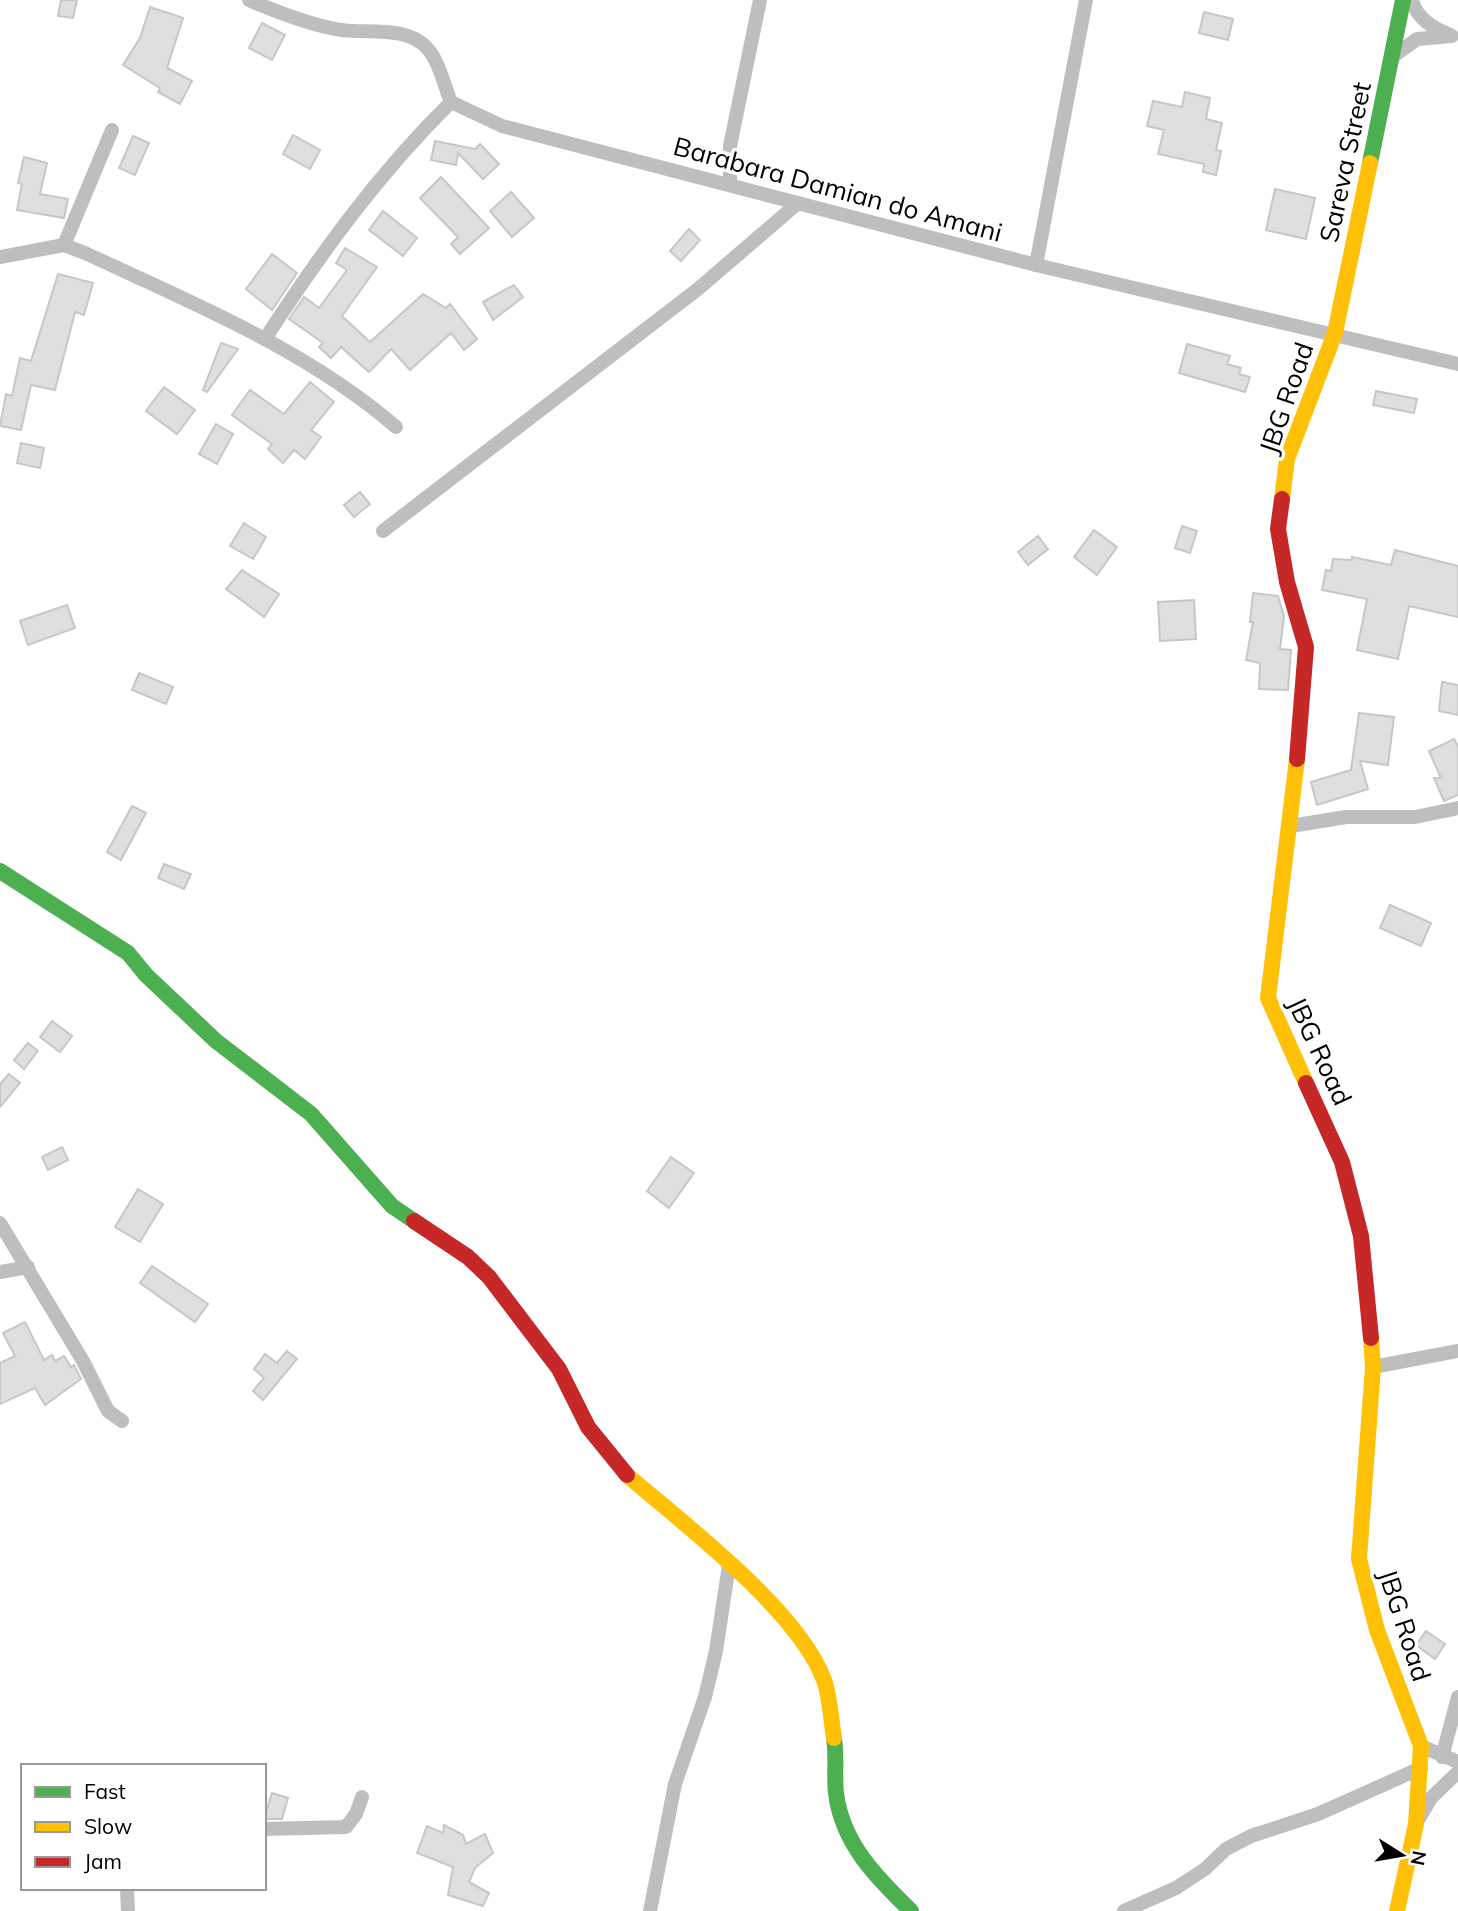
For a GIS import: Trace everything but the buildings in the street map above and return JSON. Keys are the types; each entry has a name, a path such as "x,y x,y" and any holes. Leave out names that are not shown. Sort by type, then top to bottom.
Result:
{"street":[{"path":"249,0 288,17 337,30 374,34 392,31 418,41 432,56 451,102 406,146 355,210 265,339"},
{"path":"730,184 730,146 760,0"},
{"path":"1036,265 1086,0"},
{"name":"Sareva Street","path":"1335,334 1403,0"},
{"path":"1412,0 1422,18 1434,29 1455,36"},
{"path":"1392,57 1417,40 1455,36"},
{"name":"Barabara Damian do Amani","path":"451,102 514,130 1036,265 1458,364"},
{"path":"64,245 112,130"},
{"path":"383,531 698,289 798,203"},
{"path":"0,257 64,245 265,339 359,395 396,428"},
{"name":"JBG Road","path":"1335,334 1287,459 1278,529 1287,582 1306,647 1291,826 1280,886 1268,998 1342,1162 1362,1248 1369,1298 1373,1367 1359,1559 1377,1630 1421,1746"},
{"path":"1291,826 1346,817 1415,817 1458,808"},
{"path":"0,871 128,953 146,975 216,1041 311,1114 392,1206 468,1257 496,1286 551,1357 567,1381 588,1427 617,1465 758,1590 798,1636 824,1680 835,1744 836,1791 840,1817 858,1851 881,1882 911,1911"},
{"path":"0,1223 83,1361 108,1411 122,1421"},
{"path":"0,1272 28,1267"},
{"path":"1373,1367 1458,1351"},
{"path":"650,1911 675,1784 705,1697 716,1651 729,1565"},
{"path":"1442,1757 1458,1697"},
{"path":"1397,1911 1416,1824 1421,1746 1458,1762"},
{"path":"1124,1911 1175,1888 1205,1869 1226,1849 1251,1836 1318,1814 1421,1768"},
{"path":"1416,1824 1431,1798 1458,1772"},
{"path":"266,1829 346,1827 356,1814 362,1797"},
{"path":"127,1890 128,1911"}],"traffic: fast":[{"path":"1370,163 1403,0"},
{"path":"0,871 128,953 146,975 216,1041 311,1114 392,1206 414,1221"},
{"path":"834,1738 836,1793 845,1828 873,1872 911,1911"}],"traffic: slow":[{"path":"1282,499 1287,459 1335,333 1370,163"},
{"path":"1297,759 1268,998 1306,1083"},
{"path":"1371,1338 1373,1367 1359,1559 1377,1630 1421,1746 1416,1824 1397,1911"},
{"path":"627,1475 708,1543 766,1598 790,1625 810,1653 824,1680 834,1738"}],"traffic: jam":[{"path":"1282,499 1278,529 1287,582 1306,647 1297,759"},
{"path":"1306,1083 1342,1162 1361,1236 1371,1338"},
{"path":"414,1221 468,1257 489,1277 559,1369 588,1427 627,1475"}]}
